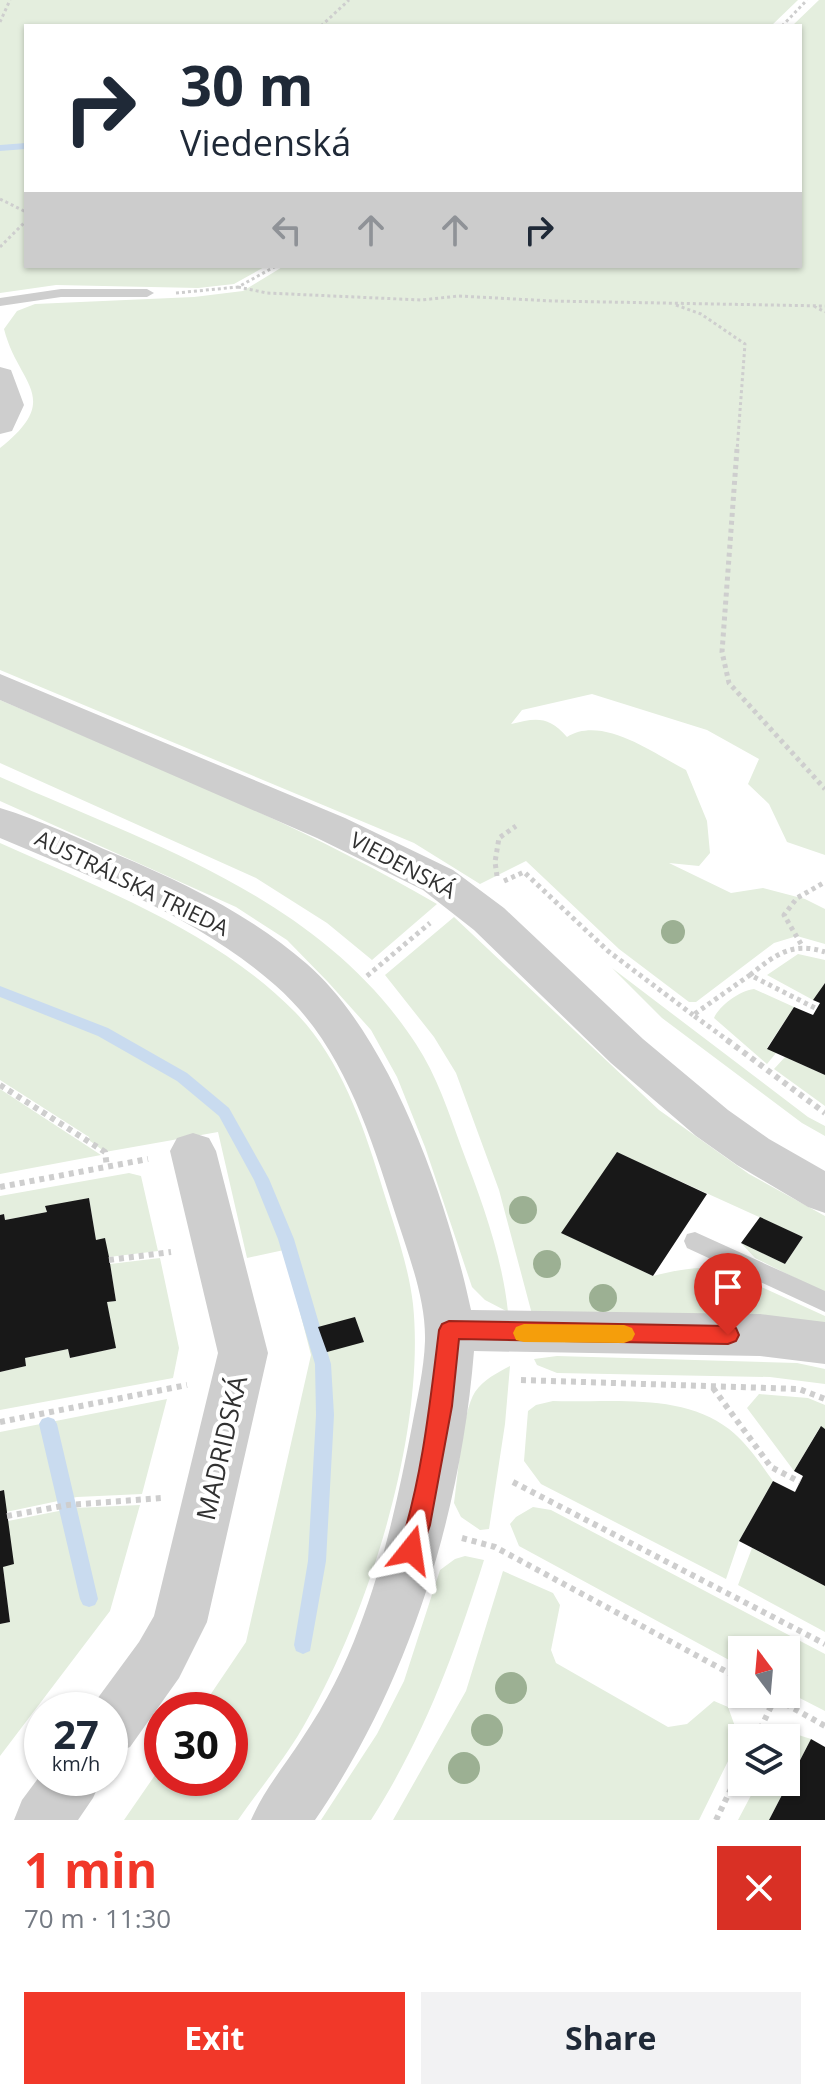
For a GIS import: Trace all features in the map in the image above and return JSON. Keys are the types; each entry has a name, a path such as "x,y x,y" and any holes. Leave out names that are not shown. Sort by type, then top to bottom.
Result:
{"street":[{"path":"0,377 8,405 0,424"},
{"name":"VIEDENSKÁ","path":"0,686 344,833 407,863 466,899 627,1051 712,1123 753,1152 825,1194"},
{"name":"AUSTRÁLSKA TRIEDA","path":"0,822 202,914 262,950 295,978 338,1029 360,1061 386,1115 433,1262 449,1330 441,1406 419,1525 379,1649 340,1731 280,1820"},
{"name":"MADRIDSKÁ","path":"128,1703 159,1660 180,1622 243,1353 193,1151"},
{"path":"449,1330 760,1335 825,1343"},
{"path":"43,1820 60,1796"}],"lane":[{"path":"0,302 61,293 147,293"},
{"path":"695,1241 825,1302"}],"path":[{"path":"0,22 10,0"},
{"path":"323,24 349,0"},
{"path":"784,24 807,0"},
{"path":"0,199 24,211"},
{"path":"0,247 24,223"},
{"path":"238,287 272,268"},
{"path":"147,293 238,287 267,293 421,300 459,296 825,306"},
{"path":"670,303 701,314 745,344 722,652 729,683 825,789"},
{"path":"813,305 825,312"},
{"path":"503,882 497,876 495,862 499,838 516,826"},
{"path":"367,976 446,911 524,872 608,951 825,1113"},
{"path":"801,944 784,915 797,898 825,882"},
{"path":"693,1015 780,952 801,944 825,952"},
{"path":"750,975 817,1009"},
{"path":"0,1085 105,1152 107,1167"},
{"path":"0,1187 193,1151"},
{"path":"109,1260 217,1246"},
{"path":"0,1422 240,1374"},
{"path":"521,1380 799,1389 825,1399"},
{"path":"713,1388 771,1467 800,1482"},
{"path":"513,1482 825,1644"},
{"path":"7,1516 68,1505 182,1497 211,1498"},
{"path":"419,1525 495,1547 728,1672"},
{"path":"793,1708 825,1726"},
{"path":"716,1820 728,1795"}],"green space":[{"path":"0,0 798,0 773,24 24,24 24,268 262,268 234,284 198,288 56,285 0,293"},
{"path":"819,0 825,0 825,855 787,842 769,804 748,784 759,759 707,730 592,694 522,710 511,724 541,720 554,725 567,737 581,731 611,733 643,746 686,770 707,821 710,853 699,866 669,863 731,893 763,888 805,899 825,909 825,944 797,936 774,943 696,1002 689,1002 619,949 526,861 480,884 414,843 0,670 0,448 30,416 33,403 31,390 4,329 17,311 35,304 194,297 243,291 281,268 802,268 802,24 794,24"},
{"path":"0,700 276,820 437,904 372,960 327,923 256,878 0,763"},
{"path":"0,777 116,827 229,881 282,913 332,950 377,993 416,1044 442,1095 490,1229 508,1312 485,1300 472,1287 425,1147 397,1077 371,1030 328,982 287,940 236,907 0,801"},
{"path":"0,843 156,914 230,958 264,983 295,1012 324,1049 357,1113 373,1158 399,1241 413,1304 415,1354 402,1462 372,1573 330,1676 283,1758 238,1820 124,1820 144,1791 144,1796 248,1796 248,1692 212,1692 246,1642 311,1355 284,1250 247,1258 218,1132 105,1152 89,1137 0,1080"},
{"path":"454,917 659,1110 749,1174 825,1216 825,1293 755,1258 741,1243 785,1264 803,1237 618,1153 562,1233 653,1276 697,1268 724,1270 825,1316 825,1330 533,1318 499,1190 456,1073 434,1037 385,975"},
{"path":"798,954 825,960 825,983 813,1000 767,975"},
{"path":"612,968 808,1117 825,1126 825,1136 802,1123 662,1018"},
{"path":"754,989 794,1007 767,1048 776,1053 767,1064 714,1018 731,999"},
{"path":"785,1057 825,1075 825,1106 774,1069"},
{"path":"0,1089 101,1155 0,1174"},
{"path":"129,1173 141,1176 158,1251 109,1257 96,1240 89,1198 45,1207 47,1212 5,1220 4,1214 0,1215 0,1196"},
{"path":"160,1258 179,1348 173,1378 0,1410 0,1372 26,1366 25,1358 68,1349 70,1358 115,1348 107,1302 116,1301 110,1264"},
{"path":"557,1356 797,1363 825,1369 825,1384 770,1377 557,1373 537,1365 534,1359"},
{"path":"510,1366 505,1424 489,1529 480,1530 461,1517 454,1503 464,1429 475,1392 487,1380"},
{"path":"759,1394 808,1398 825,1405 825,1429 820,1427 794,1471 747,1408"},
{"path":"167,1399 142,1494 77,1497 6,1512 3,1490 0,1491 0,1432"},
{"path":"553,1401 667,1404 710,1417 742,1440 773,1481 739,1541 726,1579 541,1484 524,1461 528,1411 536,1405"},
{"path":"140,1505 110,1611 49,1692 24,1692 24,1724 0,1756 0,1624 10,1622 3,1567 8,1521 74,1508"},
{"path":"533,1507 551,1510 791,1636 728,1636 728,1659 519,1546 510,1524"},
{"path":"752,1548 825,1586 825,1632 738,1585"},
{"path":"465,1556 484,1560 436,1694 407,1757 371,1820 321,1820 377,1734 404,1681 440,1570"},
{"path":"503,1571 553,1593 560,1605 551,1650 556,1663 668,1727 687,1724 714,1701 728,1707 734,1724 728,1724 728,1761 699,1820 393,1820 466,1691"},
{"path":"800,1641 825,1654 825,1711 800,1698"},
{"path":"800,1736 811,1739 800,1760"},
{"path":"751,1796 781,1796 769,1820 738,1820"}],"building":[{"path":"825,983 825,1075 767,1049 794,1007 813,1015 820,1003 813,1000"},
{"path":"617,1152 707,1194 653,1276 561,1233"},
{"path":"89,1198 96,1240 105,1238 109,1257 116,1301 107,1302 116,1348 70,1358 68,1349 25,1358 26,1366 0,1372 0,1215 4,1214 5,1220 47,1212 45,1206"},
{"path":"760,1217 803,1237 785,1264 741,1243"},
{"path":"355,1317 364,1342 327,1352 318,1327"},
{"path":"821,1426 825,1429 825,1586 739,1541 773,1481 795,1492 803,1476 794,1471"},
{"path":"4,1490 14,1564 3,1567 10,1622 0,1624 0,1491"},
{"path":"811,1739 825,1747 825,1820 769,1820 781,1796 800,1796 800,1760"}],"waterway":[{"path":"0,148 24,146"},
{"path":"0,991 103,1032 182,1077 224,1112 261,1179 286,1239 323,1364 325,1415 317,1561 303,1645"},
{"path":"48,1424 89,1599"}],"slow traffic":[{"path":"524,1333 624,1334"}],"route":[{"path":"411,1550 419,1525 441,1406 449,1330 728,1335"}]}
